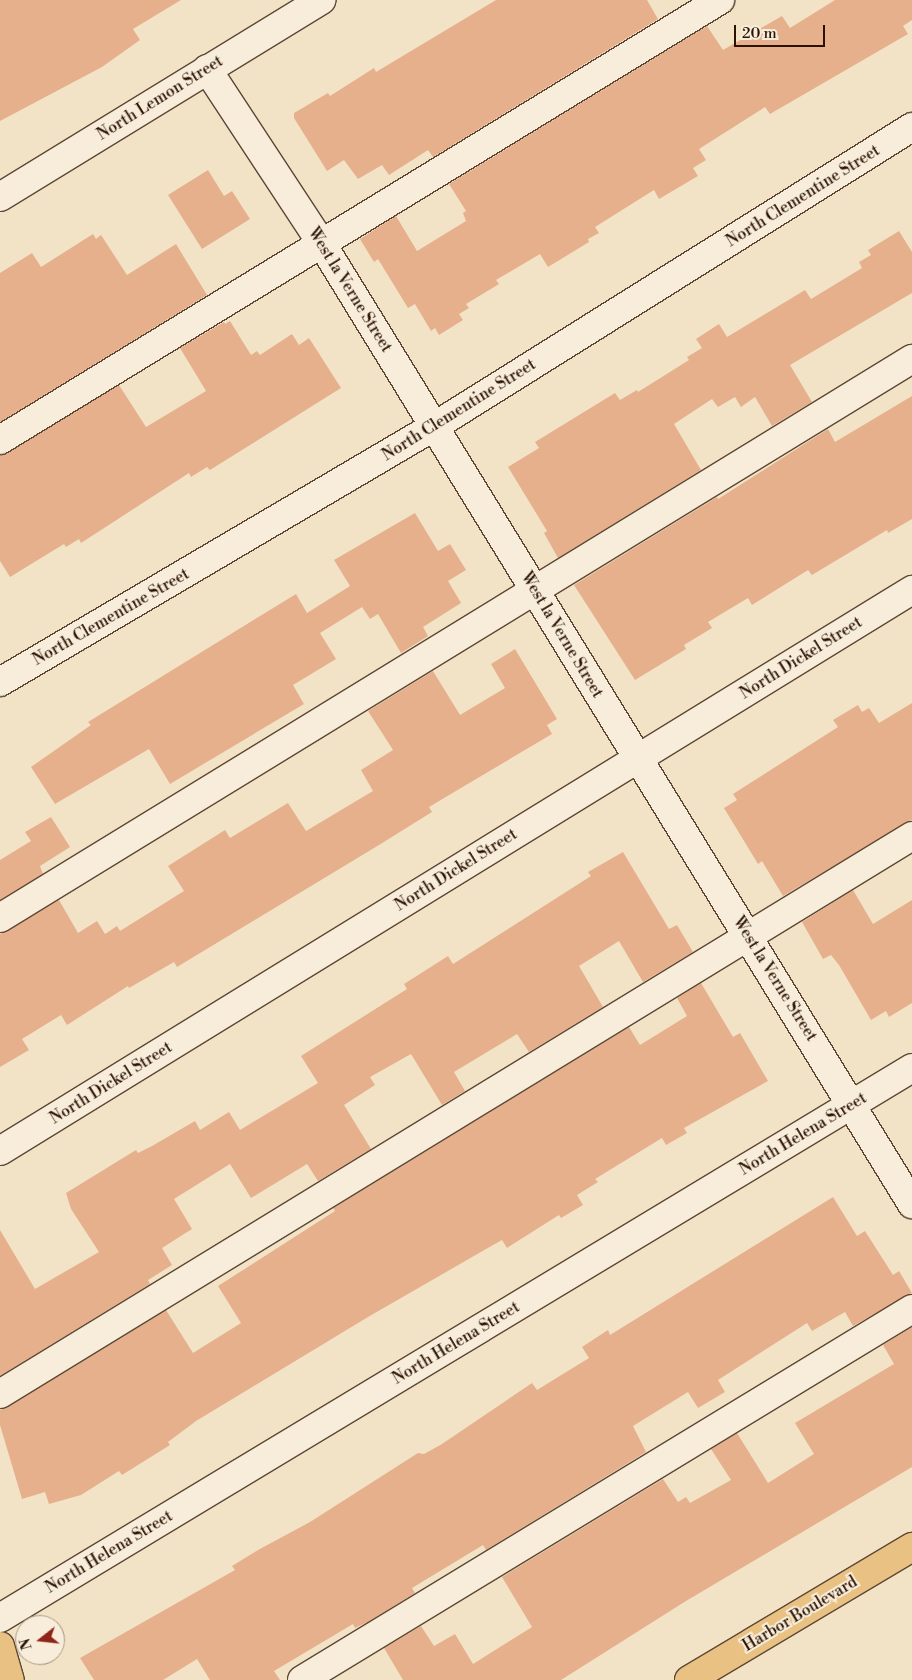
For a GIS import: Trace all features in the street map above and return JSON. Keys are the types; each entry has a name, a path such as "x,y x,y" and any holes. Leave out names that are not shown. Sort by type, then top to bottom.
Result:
{"main road":[{"name":"Harbor Boulevard","path":"689,1680 912,1547"},
{"path":"0,1646 10,1680"}],"street":[{"name":"North Lemon Street","path":"0,197 207,70 286,9 321,0"},
{"path":"0,440 720,0"},
{"name":"West la Verne Street","path":"207,70 322,244 536,590 637,759 853,1104 912,1204"},
{"name":"North Clementine Street","path":"0,682 435,426 912,127"},
{"path":"0,918 912,359"},
{"name":"North Dickel Street","path":"0,1151 912,590"},
{"path":"0,1394 912,836"},
{"name":"North Helena Street","path":"0,1618 912,1068"},
{"path":"302,1680 912,1309"}],"building":[{"path":"0,0 181,0 133,29 140,40 102,67 0,121"},
{"path":"496,0 647,0 658,19 433,157 428,150 389,175 382,165 358,179 344,160 327,171 294,118 294,113 328,93 330,96 374,68 376,72"},
{"path":"835,0 912,0 912,20 903,26 908,34 770,114 765,107 699,149 706,160 693,168 698,176 659,199 654,190 595,227 599,233 588,239 589,242 548,267 540,254 496,280 499,284 466,304 469,308 459,314 463,320 439,335 435,328 431,331 415,304 408,308 378,259 374,262 360,239 396,216 417,251 466,221 463,213 466,211 449,184 707,26 723,50 782,16 790,28"},
{"path":"208,170 224,196 232,191 250,219 202,249 168,195"},
{"path":"899,231 912,252 912,293 790,365 812,402 772,426 755,397 741,407 735,397 718,407 712,399 674,424 701,470 558,558 544,533 547,531 508,467 539,448 535,442 615,393 620,400 637,390 638,392 689,360 687,357 702,348 696,339 719,324 727,337 805,290 811,299 862,268 859,262 871,255 868,250"},
{"path":"93,234 96,239 101,235 127,275 176,244 207,295 0,422 0,273 32,253 41,267"},
{"path":"230,321 251,355 257,351 260,355 292,334 299,345 309,338 341,388 210,470 207,467 191,477 189,473 81,543 79,539 66,547 64,544 10,577 0,561 0,456 119,385 146,427 206,391 180,348 224,322 225,324"},
{"path":"912,396 912,519 888,533 887,530 812,575 808,570 752,605 748,598 708,622 712,628 684,645 686,649 635,680 574,585 717,497 718,499 828,429 835,442"},
{"path":"415,513 438,551 450,544 466,570 448,581 461,603 423,627 428,636 401,653 378,614 370,619 362,607 320,633 336,659 293,685 304,704 170,784 149,749 55,804 31,767 91,725 88,722 296,594 307,613 350,586 334,560"},
{"path":"515,649 557,719 547,725 552,734 429,807 432,812 379,845 177,967 174,962 129,988 128,986 67,1025 61,1015 22,1039 29,1050 0,1067 0,934 59,900 78,933 97,921 105,934 117,926 120,931 184,891 168,866 225,830 230,838 288,803 306,831 373,791 361,770 393,750 368,711 433,671 460,715 505,688 491,664"},
{"path":"912,703 912,820 783,896 762,861 758,864 724,808 737,800 733,794 838,727 833,720 858,705 862,712 869,708 879,723"},
{"path":"51,817 70,847 40,866 43,874 0,900 0,860 31,841 25,832"},
{"path":"623,852 669,929 677,925 693,952 643,982 619,941 579,966 603,1007 529,1052 517,1034 454,1072 465,1091 442,1105 411,1054 370,1077 375,1085 344,1105 371,1149 318,1181 307,1164 251,1198 230,1164 174,1199 192,1229 162,1248 172,1265 148,1280 150,1284 0,1376 0,1230 35,1289 99,1252 71,1209 66,1193 136,1150 138,1153 195,1121 200,1130 229,1112 240,1130 318,1083 301,1056 407,989 404,984 448,956 453,964 591,876 588,872"},
{"path":"853,890 873,924 912,900 912,1003 889,1017 886,1011 871,1020 839,965 831,955 823,959 802,922"},
{"path":"701,983 733,1037 740,1033 768,1081 684,1128 687,1133 666,1145 662,1138 595,1179 598,1182 577,1195 583,1205 561,1218 559,1215 507,1248 502,1240 368,1317 196,1421 168,1442 170,1445 122,1475 119,1471 81,1495 49,1504 45,1492 22,1499 0,1425 0,1410 166,1310 193,1353 241,1323 218,1286 335,1211 333,1208 629,1027 640,1045 687,1016 677,998"},
{"path":"833,1197 857,1236 865,1231 893,1275 899,1271 912,1293 853,1326 845,1312 812,1331 807,1323 718,1380 725,1392 698,1408 688,1392 633,1426 646,1452 486,1550 483,1545 412,1588 415,1593 368,1622 355,1628 353,1624 274,1671 280,1680 210,1680 197,1659 163,1680 94,1680 80,1658 235,1570 232,1566 310,1522 418,1453 424,1454 442,1444 532,1383 537,1390 589,1358 582,1347 608,1330 610,1335"},
{"path":"912,1327 912,1467 686,1601 561,1680 403,1680 384,1648 421,1626 434,1646 455,1634 473,1664 532,1627 502,1577 663,1479 678,1502 686,1497 690,1503 731,1480 711,1449 737,1433 768,1483 814,1454 795,1423 894,1364 883,1345"}]}
